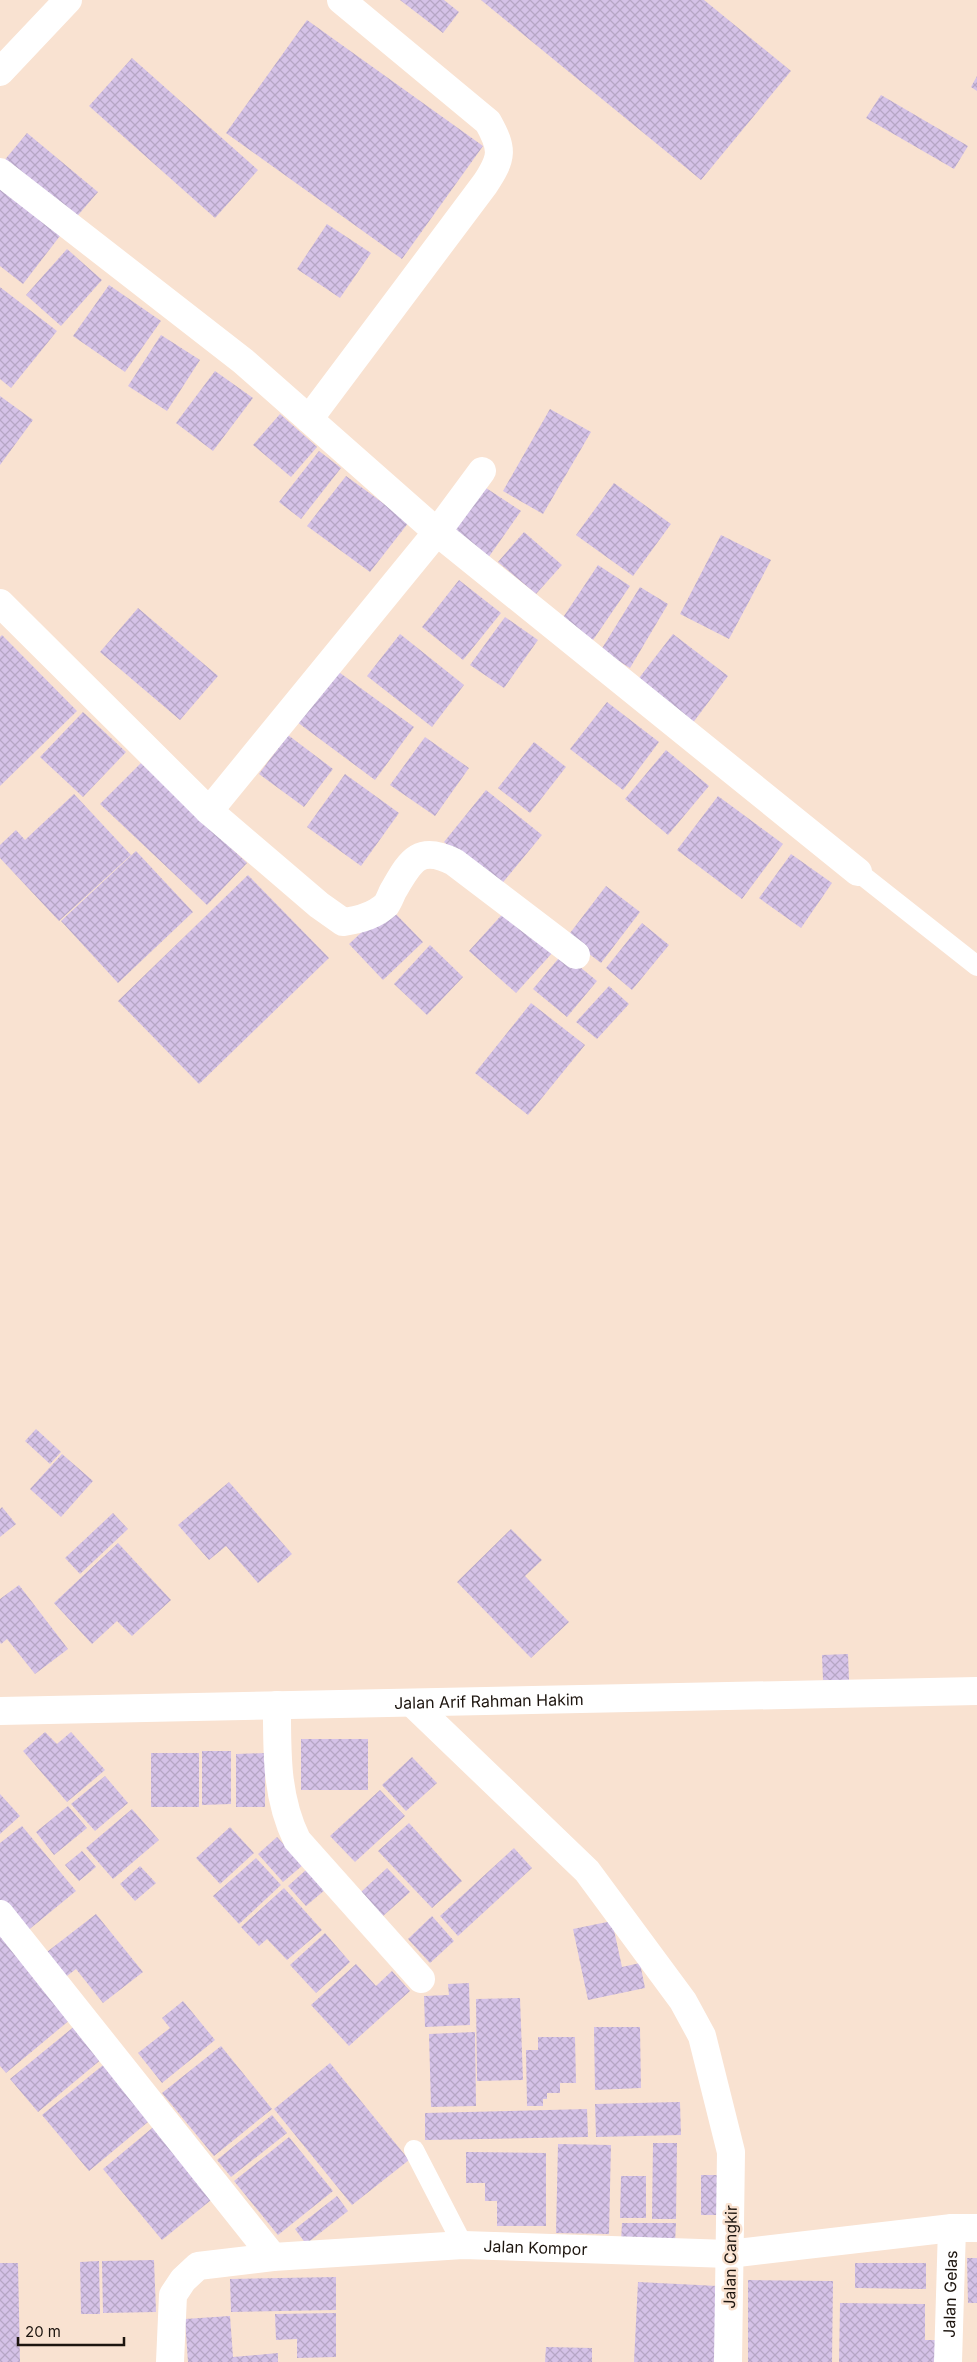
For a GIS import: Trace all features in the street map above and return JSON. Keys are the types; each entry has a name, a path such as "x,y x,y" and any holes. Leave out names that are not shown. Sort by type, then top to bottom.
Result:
{"street":[{"path":"0,72 68,0"},
{"path":"308,419 485,184 495,169 499,156 499,142 488,122 341,0"},
{"path":"0,172 243,361 437,532 858,872"},
{"path":"210,812 437,532 482,471"},
{"path":"0,603 210,812 319,905 344,922 362,920 386,904 409,863 423,854 440,855 454,862 576,956"},
{"name":"Jalan Arif Rahman Hakim","path":"0,1711 977,1691"},
{"name":"Jalan Cangkir","path":"412,1702 587,1871 683,2001 702,2036 731,2152 728,2362"},
{"path":"277,1706 278,1772 287,1819 297,1840 421,1979"},
{"path":"0,1914 273,2257"},
{"name":"Jalan Kompor","path":"170,2362 173,2295 183,2280 198,2266 273,2257 463,2246 730,2254 965,2228"},
{"name":"Jalan Gelas","path":"948,2362 965,2228"}],"lane":[{"path":"858,872 977,966"},
{"path":"414,2150 463,2246"}],"building":[{"path":"400,0 444,0 459,12 443,33"},
{"path":"481,0 704,0 791,71 701,180"},
{"path":"307,20 483,146 402,259 226,133"},
{"path":"132,58 258,170 215,218 89,106"},
{"path":"977,76 977,91 971,87"},
{"path":"881,95 968,146 954,169 866,118"},
{"path":"27,133 98,192 73,221 3,162"},
{"path":"0,184 63,232 23,284 0,266"},
{"path":"327,224 371,253 340,298 297,269"},
{"path":"67,249 102,280 61,326 26,295"},
{"path":"109,285 161,321 125,372 73,336"},
{"path":"0,287 57,331 11,388 0,379"},
{"path":"161,335 200,360 167,411 128,386"},
{"path":"215,371 253,398 213,451 176,423"},
{"path":"0,396 33,420 0,465"},
{"path":"550,409 591,432 543,514 503,491"},
{"path":"280,414 317,447 291,477 253,445"},
{"path":"319,451 341,468 301,519 279,502"},
{"path":"346,476 409,522 370,572 307,526"},
{"path":"614,483 671,524 633,576 576,535"},
{"path":"483,486 521,511 488,558 451,533"},
{"path":"524,532 562,565 536,594 498,562"},
{"path":"721,535 771,560 729,639 680,614"},
{"path":"598,565 630,586 593,640 562,619"},
{"path":"459,580 501,613 463,660 422,627"},
{"path":"640,587 668,604 630,668 601,650"},
{"path":"138,608 218,676 180,720 100,652"},
{"path":"505,617 538,640 504,688 470,665"},
{"path":"400,634 464,685 432,727 367,676"},
{"path":"673,634 728,676 692,724 636,682"},
{"path":"2,635 77,711 0,786 0,637"},
{"path":"336,670 414,727 375,780 297,722"},
{"path":"607,702 659,742 623,790 570,749"},
{"path":"83,712 126,752 83,797 40,757"},
{"path":"288,735 333,769 304,807 259,774"},
{"path":"425,737 469,768 435,816 390,785"},
{"path":"534,742 566,767 530,813 498,788"},
{"path":"666,750 709,786 668,835 625,799"},
{"path":"141,763 247,863 207,905 100,804"},
{"path":"345,774 399,813 361,866 307,827"},
{"path":"486,790 542,835 500,886 444,842"},
{"path":"74,794 131,855 59,921 0,858 0,845 16,830 25,840"},
{"path":"718,796 783,844 742,899 677,850"},
{"path":"136,851 193,912 118,983 61,921"},
{"path":"791,854 832,883 801,928 759,898"},
{"path":"248,875 329,958 199,1084 118,1001"},
{"path":"606,886 640,912 601,963 567,937"},
{"path":"389,907 423,942 383,980 349,944"},
{"path":"507,909 554,951 516,993 469,951"},
{"path":"642,923 669,945 632,990 606,968"},
{"path":"430,945 463,977 427,1015 394,984"},
{"path":"563,953 597,981 567,1017 533,989"},
{"path":"609,986 629,1004 597,1039 576,1022"},
{"path":"531,1003 585,1045 528,1115 475,1073"},
{"path":"36,1429 61,1452 50,1464 25,1441"},
{"path":"62,1454 93,1481 61,1517 30,1489"},
{"path":"229,1482 292,1554 258,1583 226,1546 209,1560 178,1525"},
{"path":"2,1507 16,1524 0,1537 0,1509"},
{"path":"113,1513 128,1529 80,1574 65,1558"},
{"path":"511,1529 542,1560 525,1576 569,1622 531,1658 457,1582"},
{"path":"118,1543 171,1600 132,1636 117,1621 92,1644 54,1603"},
{"path":"19,1585 68,1649 35,1674 7,1639 1,1644 0,1642 0,1599"},
{"path":"848,1654 849,1680 823,1680 822,1655"},
{"path":"45,1732 57,1744 71,1732 105,1770 67,1802 23,1751"},
{"path":"301,1739 368,1739 368,1790 301,1790"},
{"path":"202,1751 231,1751 231,1804 202,1805"},
{"path":"151,1753 199,1753 199,1807 151,1807"},
{"path":"265,1753 265,1807 236,1807 236,1754"},
{"path":"412,1757 437,1783 406,1811 382,1785"},
{"path":"105,1776 128,1803 95,1831 71,1804"},
{"path":"380,1790 405,1816 355,1862 330,1836"},
{"path":"0,1794 20,1816 0,1834"},
{"path":"68,1806 87,1828 54,1855 36,1832"},
{"path":"132,1809 159,1840 113,1879 86,1848"},
{"path":"409,1823 462,1881 432,1908 378,1851"},
{"path":"22,1826 76,1891 26,1932 0,1900 0,1843"},
{"path":"230,1827 254,1853 220,1884 196,1858"},
{"path":"277,1837 303,1865 283,1882 258,1854"},
{"path":"514,1848 532,1868 458,1936 440,1916"},
{"path":"82,1851 96,1867 79,1881 65,1865"},
{"path":"256,1858 281,1885 239,1924 213,1896"},
{"path":"140,1866 156,1883 135,1901 120,1884"},
{"path":"387,1868 410,1892 383,1916 361,1892"},
{"path":"307,1869 326,1889 306,1906 288,1886"},
{"path":"284,1888 322,1930 287,1960 267,1939 259,1946 241,1927"},
{"path":"96,1914 143,1972 103,2003 76,1969 63,1979 43,1955"},
{"path":"432,1916 454,1941 430,1963 408,1939"},
{"path":"612,1921 622,1967 640,1963 645,1988 588,2000 573,1929"},
{"path":"325,1933 350,1962 316,1993 290,1965"},
{"path":"0,1934 71,2019 6,2073 0,2066"},
{"path":"356,1964 376,1986 392,1971 410,1991 349,2046 311,2005"},
{"path":"469,1983 470,2025 425,2027 424,1996 449,1995 448,1984"},
{"path":"520,1998 523,2080 477,2081 476,1999"},
{"path":"183,2001 215,2040 162,2083 138,2053 170,2028 162,2018"},
{"path":"76,2025 103,2058 38,2112 10,2079"},
{"path":"594,2027 640,2027 641,2088 595,2090"},
{"path":"475,2032 476,2106 431,2107 429,2034"},
{"path":"538,2037 575,2037 576,2083 560,2083 560,2093 547,2093 547,2099 543,2099 543,2106 527,2106 526,2050 538,2050"},
{"path":"221,2046 272,2109 214,2156 162,2093"},
{"path":"108,2061 154,2117 89,2171 42,2115"},
{"path":"330,2063 409,2160 352,2205 274,2109"},
{"path":"680,2102 681,2135 596,2137 595,2104"},
{"path":"587,2109 588,2137 425,2140 425,2113"},
{"path":"272,2115 287,2133 231,2177 217,2160"},
{"path":"157,2124 216,2196 162,2240 103,2169"},
{"path":"289,2137 333,2191 278,2235 234,2181"},
{"path":"653,2143 677,2143 676,2219 652,2219"},
{"path":"558,2144 611,2145 609,2234 556,2233"},
{"path":"466,2152 546,2153 546,2226 497,2226 497,2201 485,2201 485,2183 466,2183"},
{"path":"701,2175 720,2175 720,2215 701,2215"},
{"path":"621,2176 646,2176 646,2218 620,2218"},
{"path":"337,2196 348,2211 306,2244 295,2229"},
{"path":"622,2223 676,2223 675,2242 621,2241"},
{"path":"967,2258 977,2258 977,2303 968,2303"},
{"path":"154,2260 156,2312 103,2313 102,2261"},
{"path":"99,2261 100,2314 81,2314 80,2262"},
{"path":"0,2263 18,2263 20,2362 0,2362"},
{"path":"855,2263 926,2263 926,2289 855,2288"},
{"path":"336,2277 336,2310 231,2312 230,2279"},
{"path":"748,2280 833,2281 832,2362 748,2362"},
{"path":"638,2282 718,2286 714,2362 634,2362"},
{"path":"840,2303 925,2304 925,2340 939,2340 939,2362 839,2362"},
{"path":"336,2313 336,2357 297,2358 297,2339 276,2340 275,2314"},
{"path":"230,2316 233,2357 278,2353 278,2362 188,2362 185,2319"},
{"path":"546,2347 592,2348 592,2362 545,2362"}]}
